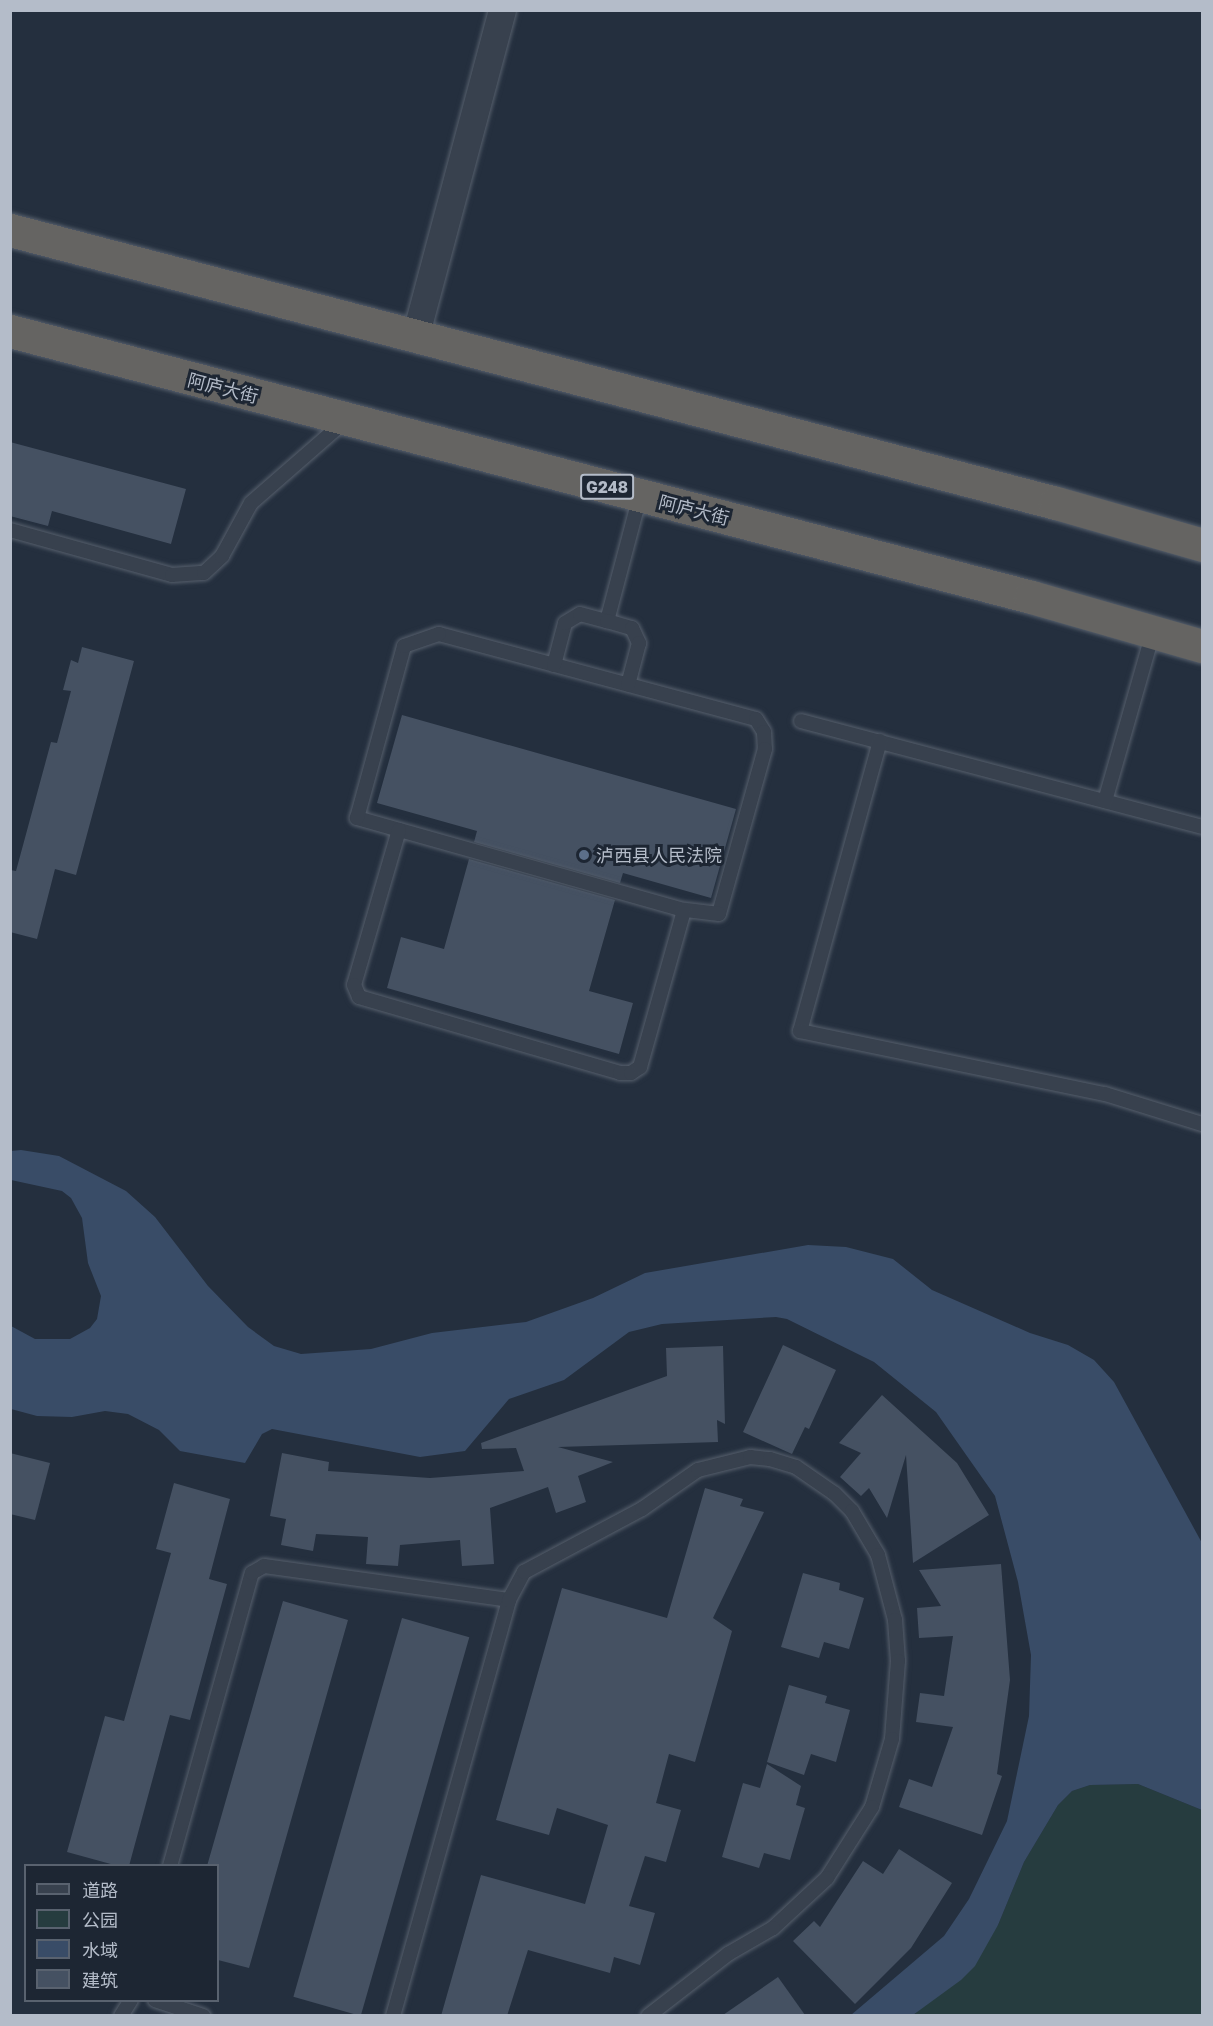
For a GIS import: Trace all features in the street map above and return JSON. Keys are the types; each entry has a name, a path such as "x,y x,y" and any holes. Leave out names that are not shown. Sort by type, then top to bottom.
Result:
{"highway":[{"path":"10,230 1056,503 1203,545"},
{"name":"阿庐大街","path":"10,331 1203,646"}],"street":[{"path":"415,337 502,10"}],"lane":[{"path":"10,530 172,576 204,573 222,556 237,523 259,495 346,420"},
{"path":"607,621 640,496"},
{"path":"554,665 565,623 580,614 607,621 632,628 639,643 627,685"},
{"path":"1105,801 1153,632"},
{"path":"439,634 554,665 756,719 764,732 765,749 719,914 684,910 357,818 404,646 439,634"},
{"path":"801,721 1203,827"},
{"path":"880,741 800,1031 1105,1094 1203,1124"},
{"path":"399,830 354,985 359,997 620,1073 631,1073 640,1067 684,910"},
{"path":"393,2016 509,1600 524,1572 642,1509 698,1470 750,1457 770,1459 817,1479 852,1511 878,1555 895,1620 898,1703 884,1773 872,1808 844,1856 801,1905 673,1993 648,2016"},
{"path":"172,1864 252,1573 264,1566 509,1600"},
{"path":"121,2016 130,2002"},
{"path":"158,2002 203,2016"}],"green space":[{"path":"1138,1784 1202,1810 1202,2015 913,2016 998,1925 1024,1862 1058,1805 1072,1791 1090,1785"}],"water":[{"path":"21,1150 59,1156 126,1191 155,1217 208,1286 248,1327 274,1346 301,1354 371,1349 432,1333 526,1322 593,1298 645,1273 808,1245 846,1247 893,1259 932,1290 1030,1333 1068,1345 1094,1360 1114,1382 1202,1543 1202,1810 1138,1784 1090,1785 1072,1791 1058,1805 1024,1862 998,1925 975,1966 961,1980 913,2015 851,2015 944,1936 969,1899 1007,1821 1029,1716 1031,1655 1018,1582 995,1496 936,1412 874,1362 787,1319 776,1317 662,1324 629,1332 564,1380 509,1399 465,1451 420,1457 272,1429 262,1434 245,1463 180,1451 159,1430 128,1414 105,1411 72,1417 37,1416 11,1409 11,1326 35,1339 70,1339 90,1328 97,1319 101,1296 88,1263 82,1218 71,1198 62,1191 11,1180 11,1151"}],"building":[{"path":"10,442 186,489 171,544 52,511 48,526 10,516"},
{"path":"82,647 134,661 76,875 55,869 37,939 10,932 10,870 16,871 51,742 57,743 71,691 63,690 71,660 78,663"},
{"path":"402,715 736,809 711,898 623,873 620,883 474,842 477,831 377,803"},
{"path":"469,859 615,900 589,991 633,1003 619,1054 387,988 401,937 444,949"},
{"path":"783,1345 836,1370 809,1429 805,1427 792,1454 743,1432"},
{"path":"723,1346 725,1424 717,1420 718,1442 558,1447 613,1462 578,1476 586,1502 556,1513 548,1487 490,1508 494,1564 462,1566 460,1540 400,1545 398,1566 366,1564 368,1537 316,1534 313,1551 281,1545 286,1519 270,1516 282,1453 329,1462 328,1471 430,1478 524,1471 516,1448 482,1449 481,1443 667,1376 666,1348"},
{"path":"882,1395 957,1463 989,1515 913,1563 906,1455 887,1518 869,1488 861,1496 840,1477 861,1453 839,1443"},
{"path":"10,1453 50,1463 35,1520 10,1514"},
{"path":"174,1483 230,1499 209,1579 227,1584 190,1720 170,1715 130,1864 111,1864 67,1852 105,1716 124,1721 171,1553 156,1549"},
{"path":"705,1488 743,1499 740,1506 764,1512 713,1618 732,1631 695,1762 669,1754 656,1803 681,1810 666,1862 645,1856 629,1906 655,1913 640,1965 614,1957 610,1973 528,1950 507,2016 441,2016 481,1875 585,1904 608,1825 557,1808 549,1835 496,1820 562,1588 667,1618"},
{"path":"1001,1564 1010,1680 997,1774 1002,1776 982,1835 899,1807 909,1779 932,1787 953,1727 916,1722 920,1693 944,1696 953,1636 919,1638 917,1608 941,1606 919,1570"},
{"path":"803,1573 840,1583 839,1590 864,1598 849,1649 824,1642 819,1658 781,1647"},
{"path":"283,1601 348,1620 249,1968 219,1960 219,1864 208,1864"},
{"path":"402,1618 469,1637 361,2016 293,1997"},
{"path":"789,1685 827,1696 825,1703 850,1710 836,1762 811,1754 804,1775 767,1762"},
{"path":"767,1764 801,1786 796,1805 805,1808 790,1860 764,1853 759,1868 722,1857 743,1783 760,1788"},
{"path":"899,1849 952,1883 911,1948 855,2004 793,1941 814,1921 820,1927 863,1861 883,1874"},
{"path":"778,1977 805,2015 723,2015"}],"place":[{"name":"泸西县人民法院","path":"584,855"}]}
